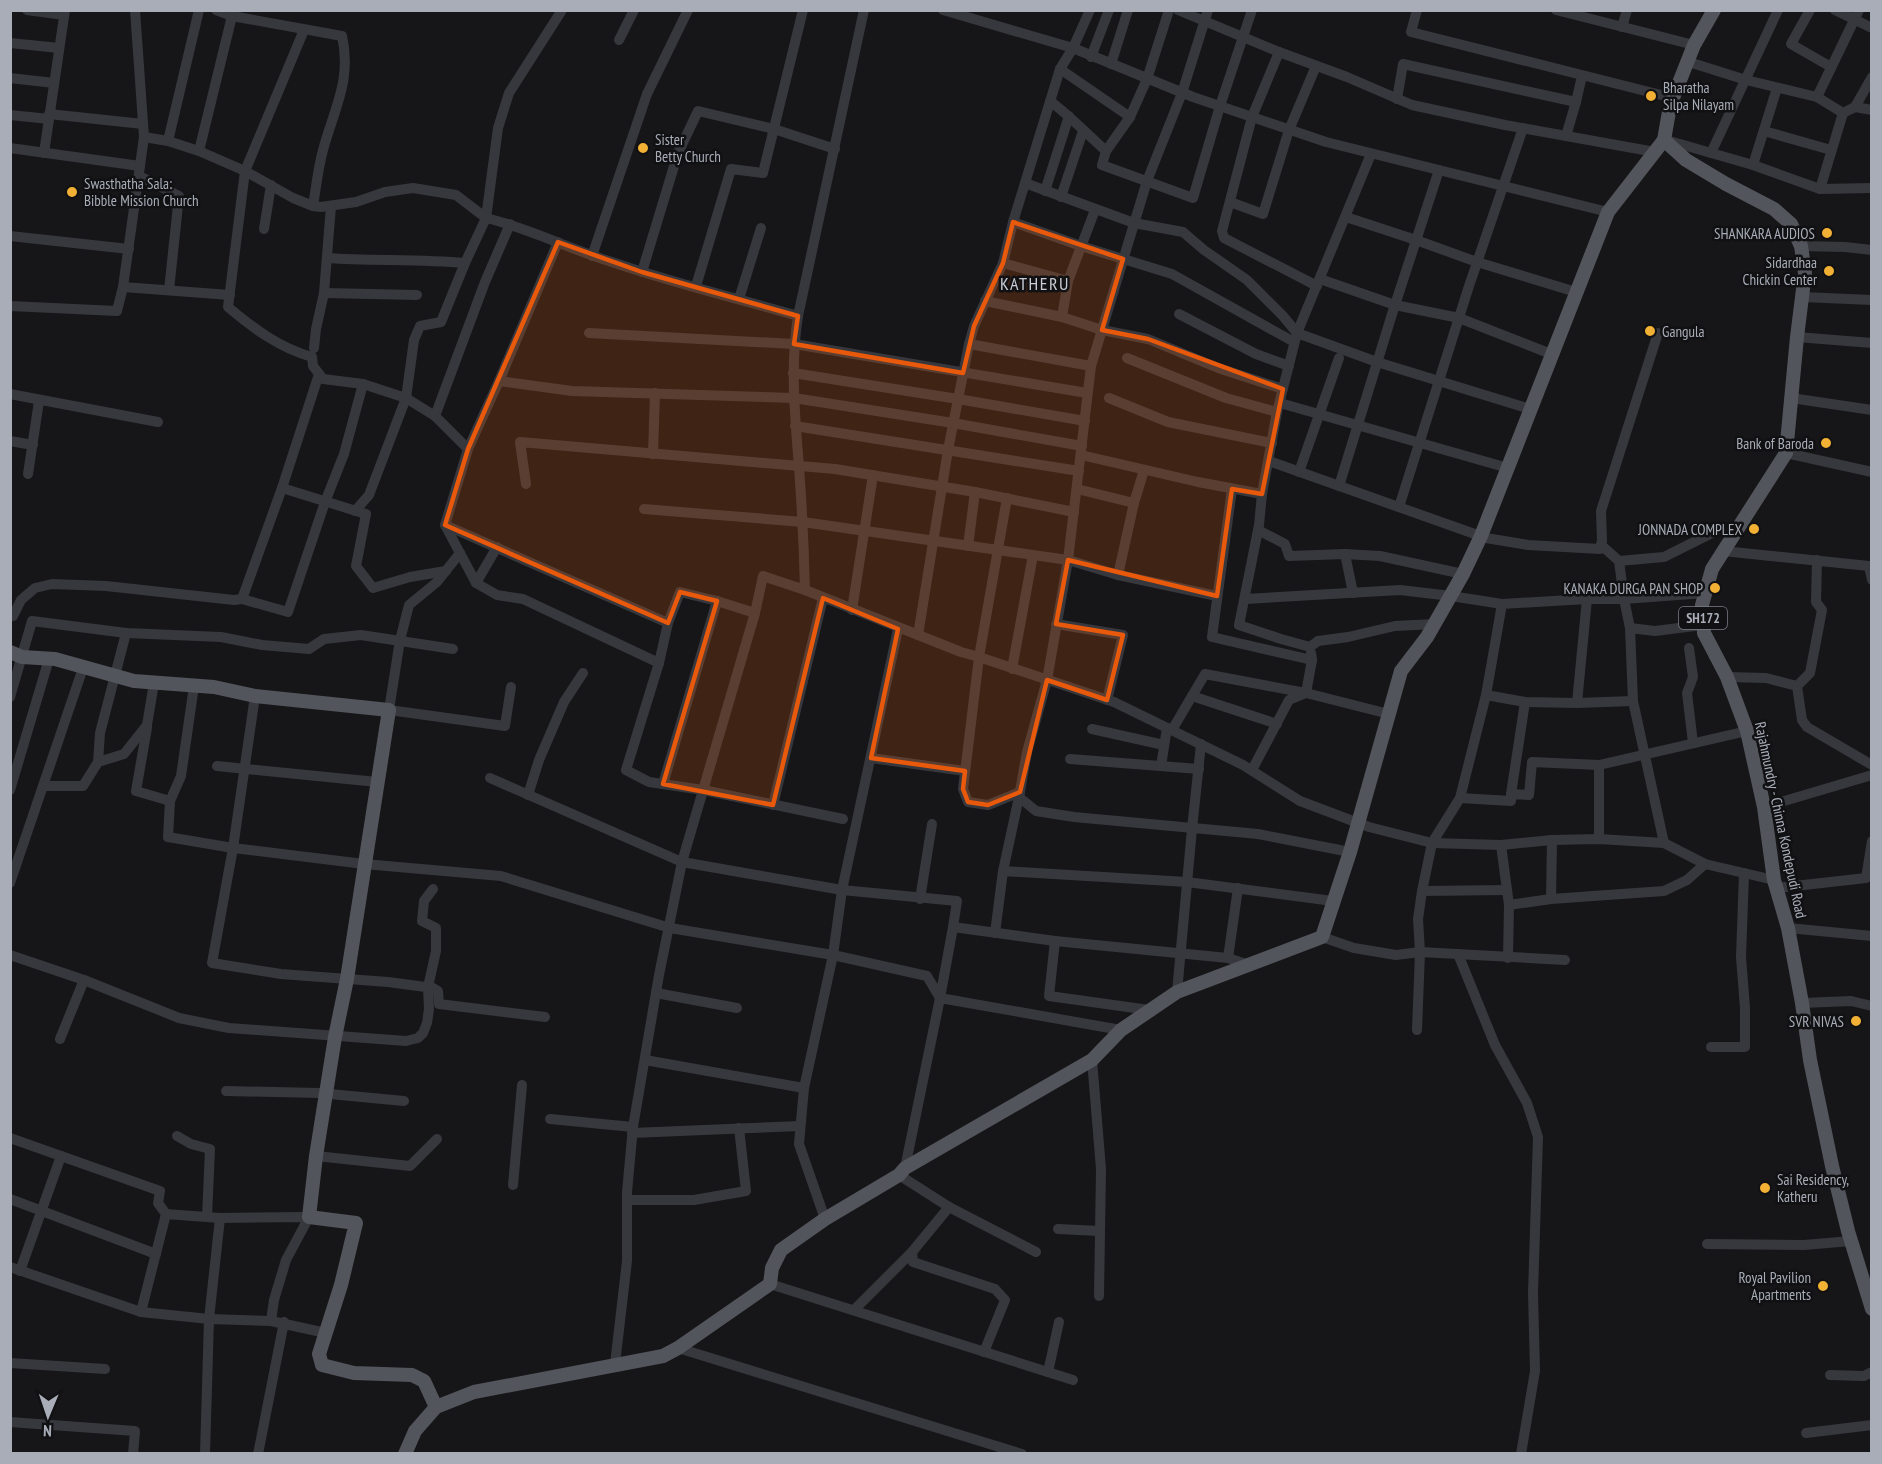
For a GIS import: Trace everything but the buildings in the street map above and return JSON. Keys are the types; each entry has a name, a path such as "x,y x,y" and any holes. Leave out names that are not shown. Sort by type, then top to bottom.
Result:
{"main road":[{"path":"405,1454 416,1431 436,1407 474,1392 663,1356 678,1348 770,1284 772,1268 781,1250 825,1219 902,1171 1092,1060 1120,1030 1177,992 1322,937 1359,823 1401,671 1427,638 1463,574 1481,536 1608,212 1664,140 1673,98 1694,45 1714,10"},
{"name":"Rajahmundry - Chinna Kondepudi Road","path":"1664,140 1686,160 1774,209 1791,224 1801,246 1805,273 1786,453 1713,569 1702,605 1703,625 1704,633 1727,677 1748,731 1764,807 1776,884 1788,928 1810,1060 1832,1166 1851,1241 1872,1309"},
{"path":"16,654 50,659 134,681 214,687 255,696 389,710 347,979 335,1037 316,1156 309,1217 356,1223 341,1285 319,1354 322,1365 354,1373 412,1375 424,1380 436,1407"}],"street":[{"path":"27,10 64,13 44,153"},
{"path":"10,306 117,311 129,249 144,137 135,10"},
{"path":"168,141 199,10"},
{"path":"216,10 232,16 342,36 346,53 345,80 322,152 313,206"},
{"path":"355,511 369,495 406,398 414,340 420,326 441,322 486,218 498,128 509,93 562,10"},
{"path":"619,40 634,10"},
{"path":"592,256 648,94 688,10"},
{"path":"696,286 731,169 764,173 804,10"},
{"path":"805,590 803,522 795,426 794,344 798,316 864,10"},
{"path":"943,10 1073,48 1182,93 1326,142 1608,212"},
{"path":"918,636 932,541 969,344 985,301 1003,263 1013,222 1060,69 1073,48 1090,10"},
{"path":"1091,57 1108,10"},
{"path":"1111,64 1128,10"},
{"path":"1169,10 1147,79 1130,117 1106,151 1102,165 1193,198 1252,10"},
{"path":"1178,10 1206,15 1243,36 1279,52 1412,105 1655,152"},
{"path":"1417,10 1411,32 1673,98"},
{"path":"1556,10 1694,45"},
{"path":"1622,27 1627,10"},
{"path":"1711,153 1778,10"},
{"path":"1810,10 1791,44 1831,67"},
{"path":"1835,10 1857,15 1872,28"},
{"path":"995,933 1003,871 1027,752 1047,680 1068,560 1091,366 1147,181 1182,93 1206,15"},
{"path":"1817,97 1857,15"},
{"path":"199,151 232,16"},
{"path":"304,30 245,171 228,307 267,338 297,353 312,357 313,366 323,379 363,384 406,398 435,416 468,449"},
{"path":"10,43 59,48"},
{"path":"1279,52 1252,117 1222,231 1224,238 1319,282 1395,305 1459,318 1551,354"},
{"path":"1689,62 1746,80 1817,97 1843,112"},
{"path":"1397,99 1402,64 1576,102"},
{"path":"1230,202 1263,214 1289,130 1316,66"},
{"path":"1060,69 1130,117"},
{"path":"1566,136 1582,76"},
{"path":"1855,107 1872,77"},
{"path":"10,78 54,83"},
{"path":"1753,165 1777,88"},
{"path":"1050,101 1106,151"},
{"path":"1843,112 1855,107 1872,110"},
{"path":"642,272 678,153 698,111 774,129 835,149"},
{"path":"1820,189 1843,112"},
{"path":"10,115 143,124"},
{"path":"1045,191 1069,116"},
{"path":"1399,507 1477,262 1523,128"},
{"path":"1060,196 1083,130"},
{"path":"1764,130 1832,150"},
{"path":"144,137 168,141 199,151 245,171 313,206 356,202 385,192 413,188 456,195 486,218 510,224 592,256 798,316"},
{"path":"1664,140 1753,165 1820,189 1872,188"},
{"path":"10,148 139,171 179,196 169,290"},
{"path":"1310,647 1239,625 1258,530 1262,494 1278,407 1288,366 1296,338 1371,154"},
{"path":"1339,486 1439,170"},
{"path":"1025,183 1134,223 1183,232 1247,280 1283,315 1296,338"},
{"path":"264,229 271,185"},
{"path":"314,348 319,310 324,293 331,206"},
{"path":"1062,317 1068,281 1095,210"},
{"path":"1346,217 1477,262 1576,292"},
{"path":"1013,222 1172,274 1296,338 1530,409"},
{"path":"435,416 485,282 510,224"},
{"path":"739,299 761,228"},
{"path":"10,236 129,249"},
{"path":"558,242 468,449 445,525 476,583 497,595 523,599 658,663"},
{"path":"1801,246 1872,250"},
{"path":"327,258 374,261 432,260 465,263"},
{"path":"1003,263 1068,281"},
{"path":"123,286 230,295"},
{"path":"324,293 417,294"},
{"path":"1802,297 1872,300"},
{"path":"985,301 1062,317 1102,330 1148,339 1218,368 1283,389"},
{"path":"1179,314 1256,354 1288,366"},
{"path":"589,333 794,344 1087,393"},
{"path":"1269,461 1481,536 1528,546 1600,549 1601,511 1658,333"},
{"path":"1797,337 1872,343"},
{"path":"969,344 1091,366"},
{"path":"1127,358 1226,398 1319,414 1509,468"},
{"path":"1299,472 1339,358"},
{"path":"794,373 1085,421"},
{"path":"242,599 282,488 319,374"},
{"path":"499,381 572,391 794,398 953,423 1082,451 1144,470 1262,494"},
{"path":"363,384 344,454 325,502 288,612 242,599 106,586 52,584 35,588 21,600 12,616 32,621 126,633 221,637 262,645 309,649 324,639 360,635 453,649"},
{"path":"653,454 655,393"},
{"path":"10,394 158,422"},
{"path":"1109,398 1168,422 1272,443"},
{"path":"1791,398 1872,411"},
{"path":"28,474 39,401"},
{"path":"795,426 1079,471"},
{"path":"10,441 33,445"},
{"path":"526,484 520,442 799,466 873,475 1074,512"},
{"path":"1786,453 1872,472"},
{"path":"1118,575 1144,470"},
{"path":"852,610 873,475"},
{"path":"282,488 366,514 356,566 373,588 410,576 446,571"},
{"path":"1077,489 1134,503"},
{"path":"1232,489 1212,637 1312,660"},
{"path":"968,546 975,492"},
{"path":"1007,498 979,657 963,789 968,802 988,805 1020,794"},
{"path":"644,509 803,522 1068,560 1118,575 1217,596"},
{"path":"445,525 668,623"},
{"path":"1258,530 1285,543 1289,556 1345,554 1380,556 1463,574"},
{"path":"1619,561 1664,557 1716,531"},
{"path":"1601,545 1619,561 1630,628 1633,701 1664,843"},
{"path":"476,583 497,547"},
{"path":"1723,550 1870,566 1872,580"},
{"path":"460,553 437,582 409,605 400,640 389,710 506,726 511,687"},
{"path":"1345,554 1353,593"},
{"path":"1012,669 1033,555"},
{"path":"1797,686 1810,673 1822,610 1816,602 1817,560"},
{"path":"615,1364 627,1261 627,1200 632,1130 656,993 682,862 755,613 763,576 805,590 898,629 961,652 1107,700 1252,770 1300,801 1359,823 1432,843 1501,845 1552,840 1599,839 1664,843 1705,864 1744,873 1776,884 1866,878 1872,841"},
{"path":"1245,598 1400,591 1502,604 1705,593"},
{"path":"755,613 680,592 668,623 626,770 649,782 703,790 843,819"},
{"path":"773,805 823,598"},
{"path":"1577,704 1587,599"},
{"path":"663,784 717,601"},
{"path":"1417,1030 1420,951 1418,919 1422,891 1432,843 1460,798 1486,695 1502,604"},
{"path":"10,697 16,654 32,621"},
{"path":"1056,624 1123,635 1107,700"},
{"path":"1310,647 1318,641 1348,637 1395,626 1435,624"},
{"path":"1630,628 1655,630 1703,625"},
{"path":"825,1219 799,1144 804,1088 833,955 842,891 898,629"},
{"path":"44,786 83,786 98,762 100,733 126,633"},
{"path":"1306,693 1312,660 1310,647"},
{"path":"1689,648 1693,678 1687,693 1693,743"},
{"path":"10,790 50,659"},
{"path":"10,883 83,668"},
{"path":"528,795 539,760 564,702 583,673"},
{"path":"1161,766 1169,729 1205,674 1306,693 1389,714"},
{"path":"1727,677 1766,678 1797,686"},
{"path":"154,683 136,791 170,801"},
{"path":"194,686 181,776 170,801 168,837 233,848 364,864 501,876 670,928 833,955 927,976 940,998 1120,1030"},
{"path":"1797,686 1802,720 1807,727 1872,765"},
{"path":"1252,770 1289,700 1306,693"},
{"path":"1486,695 1526,702 1577,704 1633,701"},
{"path":"255,696 233,848 212,963 281,974 428,987 438,991 439,1004 545,1017"},
{"path":"1192,696 1277,724"},
{"path":"1460,798 1511,801 1526,702"},
{"path":"98,762 124,754 147,725"},
{"path":"1092,729 1164,745"},
{"path":"1511,794 1529,795 1532,762 1599,765 1748,731"},
{"path":"1177,992 1201,744"},
{"path":"871,758 965,771"},
{"path":"1070,759 1199,769"},
{"path":"1599,765 1599,839"},
{"path":"217,766 377,782"},
{"path":"1764,807 1872,775"},
{"path":"490,777 682,862 842,891 957,901 940,998 902,1171 949,1207 1036,1252"},
{"path":"1020,794 1036,811 1074,817 1258,834 1350,852"},
{"path":"920,899 932,824"},
{"path":"1551,899 1552,840"},
{"path":"1501,845 1509,905 1508,958"},
{"path":"1509,905 1551,899 1664,891 1687,880 1705,864"},
{"path":"1003,871 1187,882 1333,901"},
{"path":"1712,1047 1745,1047 1741,957 1744,873"},
{"path":"1228,958 1238,888"},
{"path":"10,955 84,980 179,1018 229,1029 406,1041 418,1038 427,1023 428,987 436,951 436,928 422,921 424,901 433,889"},
{"path":"1422,891 1507,890"},
{"path":"953,927 1055,941 1228,958 1249,964"},
{"path":"1788,928 1872,936"},
{"path":"1322,937 1354,948 1396,955 1420,951 1565,960"},
{"path":"1055,941 1049,996 1149,1010"},
{"path":"1458,954 1496,1045 1527,1102 1538,1137 1533,1293 1535,1371 1521,1454"},
{"path":"60,1039 84,980"},
{"path":"656,993 737,1008"},
{"path":"1802,1003 1851,1001 1872,1006"},
{"path":"645,1060 804,1088"},
{"path":"1092,1060 1101,1169 1099,1296"},
{"path":"513,1185 522,1085"},
{"path":"226,1091 326,1094 404,1101"},
{"path":"550,1119 632,1130 800,1126"},
{"path":"627,1200 694,1200 746,1191 739,1128"},
{"path":"177,1136 191,1144 210,1149 207,1217"},
{"path":"10,1138 160,1191 159,1203 166,1214 141,1312"},
{"path":"316,1156 410,1166 437,1139"},
{"path":"61,1156 42,1210 15,1269 141,1312 209,1319 284,1322 326,1333"},
{"path":"10,1199 156,1254"},
{"path":"854,1310 912,1252 949,1207"},
{"path":"166,1214 220,1218 309,1217 286,1260 274,1300 272,1321"},
{"path":"205,1454 209,1319 220,1218"},
{"path":"1058,1229 1100,1230"},
{"path":"1707,1244 1784,1245 1851,1241"},
{"path":"912,1252 913,1262 995,1288 1005,1300 984,1352"},
{"path":"770,1284 1073,1380"},
{"path":"258,1454 284,1322"},
{"path":"1048,1372 1059,1322"},
{"path":"678,1348 1022,1454"},
{"path":"10,1363 105,1369"},
{"path":"1830,1375 1864,1376 1872,1372"},
{"path":"10,1422 135,1431 133,1454"},
{"path":"1806,1433 1872,1425"}],"highlighted area":[{"path":"1013,222 1123,259 1102,330 1148,339 1283,389 1262,494 1232,489 1217,596 1068,560 1056,624 1123,635 1107,700 1047,680 1020,792 988,805 968,802 963,789 965,771 871,758 898,629 823,598 773,805 663,784 717,601 680,592 668,623 445,525 468,449 558,242 642,272 798,316 794,344 963,373 974,326 1003,263"}],"place":[{"name":"Bharatha Silpa Nilayam","path":"1651,96"},
{"name":"Sister Betty Church","path":"643,148"},
{"name":"Swasthatha Sala: Bibble Mission Church","path":"72,192"},
{"name":"SHANKARA AUDIOS","path":"1827,233"},
{"name":"Sidardhaa Chickin Center","path":"1829,271"},
{"name":"Gangula","path":"1650,331"},
{"name":"Bank of Baroda","path":"1826,443"},
{"name":"JONNADA COMPLEX","path":"1754,529"},
{"name":"KANAKA DURGA PAN SHOP","path":"1715,588"},
{"name":"SVR NIVAS","path":"1856,1021"},
{"name":"Sai Residency, Katheru","path":"1765,1188"},
{"name":"Royal Pavilion Apartments","path":"1823,1286"}],"district":[{"name":"KATHERU","path":"1035,283"}]}
